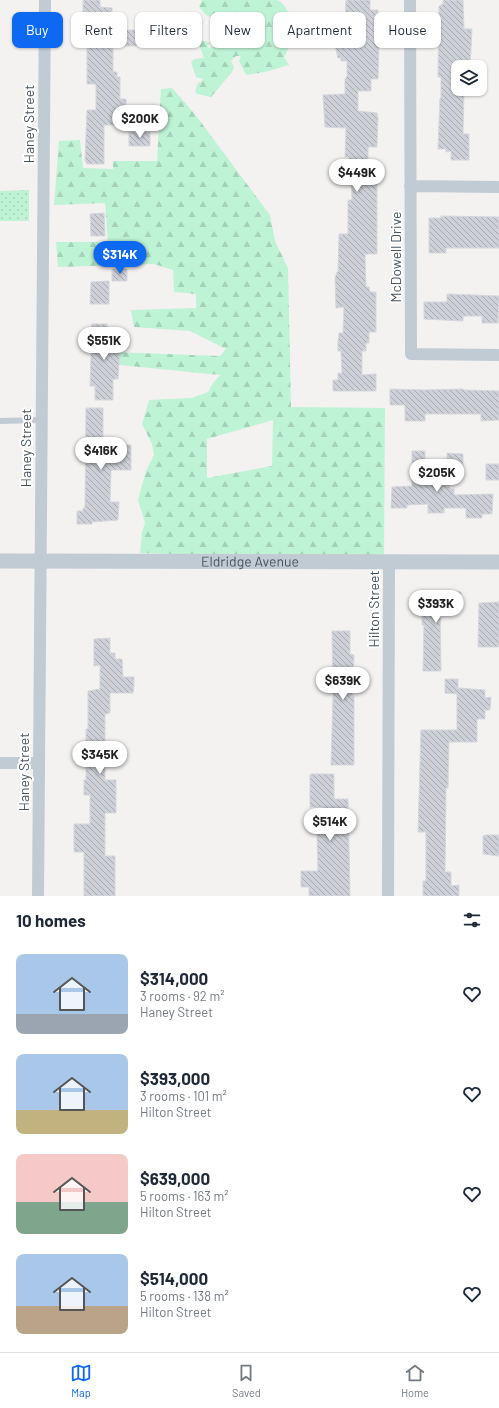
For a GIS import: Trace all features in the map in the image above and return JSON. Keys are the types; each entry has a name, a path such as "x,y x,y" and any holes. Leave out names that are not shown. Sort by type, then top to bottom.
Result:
{"street":[{"name":"Haney Street","path":"38,896 44,0"},
{"name":"McDowell Drive","path":"410,0 411,354 499,356"},
{"path":"410,186 499,187"},
{"name":"Eldridge Avenue","path":"0,561 499,562"},
{"name":"Hilton Street","path":"388,896 389,562"},
{"path":"0,763 39,763"}],"lane":[{"path":"0,421 41,420"}],"green space":[{"path":"201,0 277,0 283,4 288,12 273,12 273,48 288,48 284,57 289,65 265,72 246,75 239,61 241,56 236,56 231,61 234,67 232,72 211,97 197,94 195,91 198,83 203,79 196,77 191,62 194,59 204,58 200,48 202,48 202,40 210,43 207,46 209,48 265,48 265,12 210,12 210,16 207,16 199,6 202,1"},
{"path":"172,88 194,113 270,215 275,241 288,268 291,407 385,408 384,560 140,553 142,532 145,523 138,500 146,471 154,455 152,444 142,424 149,400 192,398 208,392 220,375 110,364 112,352 220,356 226,349 190,331 134,327 131,310 196,308 196,294 174,292 173,270 154,264 58,267 56,242 108,242 105,203 54,205 59,141 80,140 83,168 113,169 113,161 157,161 161,89","holes":["273,420 272,466 207,478 207,439"]},
{"path":"29,190 29,221 0,221 0,191"}],"building":[{"path":"83,0 100,0 100,7 112,8 112,12 83,12"},
{"path":"346,0 370,0 370,10 378,10 378,12 374,12 374,48 379,48 378,79 371,79 371,91 358,91 358,111 377,113 378,118 377,147 368,147 368,171 374,171 374,180 377,179 377,254 365,254 366,287 369,287 370,292 376,292 376,332 369,332 369,343 366,343 366,351 362,351 362,375 376,374 376,391 333,391 333,380 338,380 338,373 342,373 341,351 338,351 338,341 339,333 343,333 344,307 336,308 335,278 338,272 339,234 348,234 348,200 352,200 351,163 349,163 349,157 345,157 346,128 325,127 323,95 345,94 347,61 341,61 341,58 338,58 336,48 366,48 366,12 346,12"},
{"path":"443,0 463,0 464,29 472,29 470,60 451,60 451,96 464,96 463,134 469,134 469,160 451,160 451,151 446,152 446,149 438,149 441,98 441,77 438,77 438,48 441,48 441,12 439,12 439,6 443,4"},
{"path":"127,30 135,30 135,46 127,46"},
{"path":"87,48 113,48 113,72 117,72 117,77 120,77 120,99 126,99 126,125 104,125 104,164 87,164 85,160 87,110 96,110 96,84 87,84"},
{"path":"129,132 150,132 150,146 129,146"},
{"path":"104,213 105,236 91,236 90,214"},
{"path":"441,216 499,217 499,248 446,248 446,253 429,253 429,218 441,218"},
{"path":"112,269 127,269 127,281 112,281"},
{"path":"109,281 109,304 90,304 91,282"},
{"path":"447,294 499,296 498,323 482,323 482,316 463,316 463,321 424,319 424,302 447,302"},
{"path":"92,324 107,324 107,331 121,331 118,379 113,379 113,400 95,400 95,386 90,386"},
{"path":"390,389 463,389 499,391 499,420 481,421 481,414 425,414 425,421 405,421 405,405 390,405"},
{"path":"86,408 103,408 103,445 131,445 131,470 111,470 110,502 119,502 118,520 92,522 92,524 77,524 77,511 83,511 83,508 85,508"},
{"path":"412,451 425,451 425,473 444,473 450,489 454,489 454,495 493,494 492,514 482,514 482,518 466,518 466,508 444,508 444,513 428,513 428,504 407,505 407,508 391,508 392,487 412,486"},
{"path":"447,453 463,454 463,468 447,468"},
{"path":"486,464 499,464 499,480 486,480"},
{"path":"422,591 461,592 461,611 440,611 441,671 423,671 424,625 422,625"},
{"path":"499,602 499,647 478,647 479,603"},
{"path":"332,631 350,631 350,654 354,655 352,696 354,696 354,765 331,765 333,696"},
{"path":"110,638 110,653 115,653 115,659 122,659 123,677 134,677 133,693 110,693 110,713 105,714 105,780 116,780 116,813 105,813 105,856 115,856 115,896 84,896 84,852 74,852 74,824 90,824 90,795 84,795 84,780 86,780 86,729 88,729 88,691 100,689 100,665 94,666 94,639"},
{"path":"445,679 458,679 458,688 485,690 485,698 491,697 490,710 485,710 485,719 477,719 477,742 449,742 448,788 446,788 445,872 451,872 451,886 459,885 459,896 423,896 423,881 426,881 426,832 418,832 421,730 457,730 457,694 445,693"},
{"path":"310,774 334,774 334,799 348,799 350,896 309,896 309,887 301,887 301,871 318,871 317,834 323,834 323,807 310,807"},
{"path":"499,835 499,856 483,854 483,836"}]}
